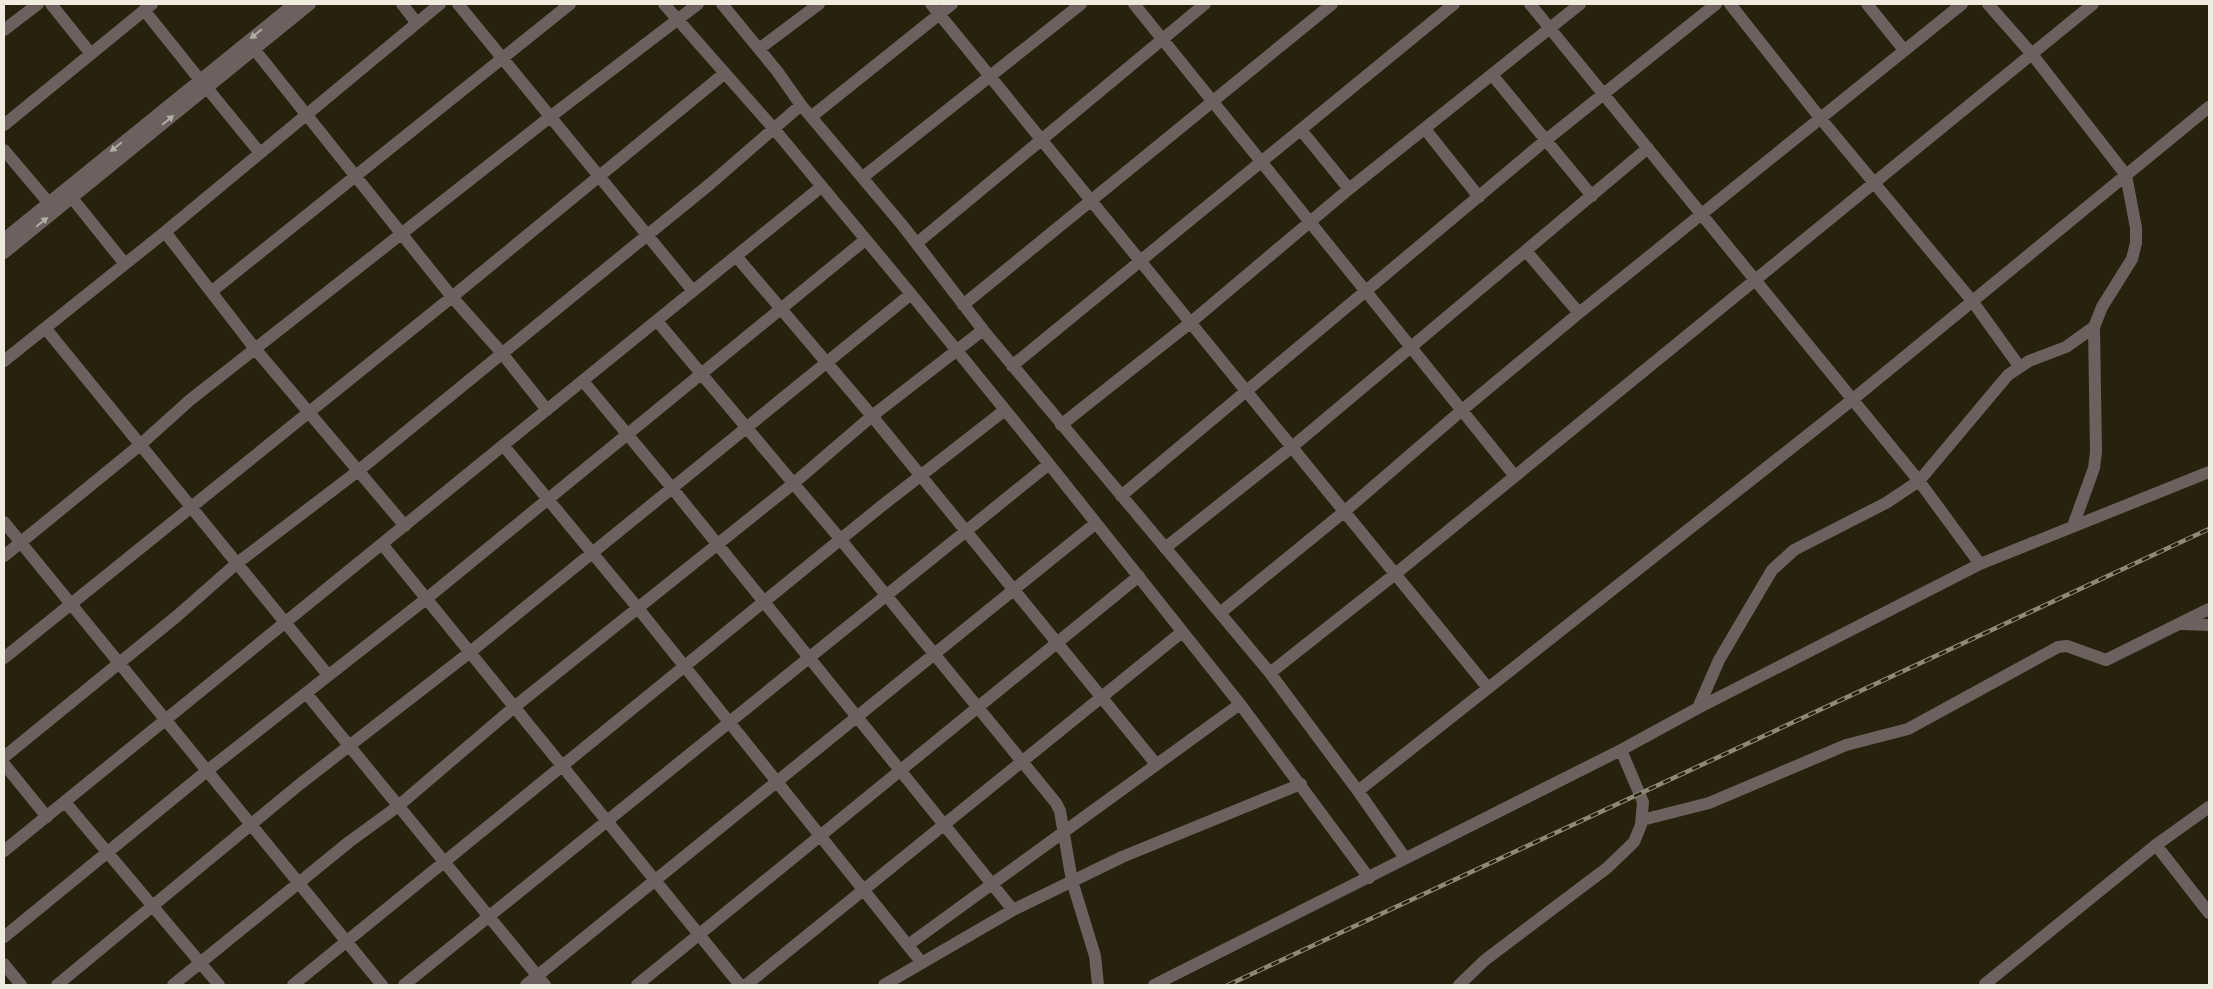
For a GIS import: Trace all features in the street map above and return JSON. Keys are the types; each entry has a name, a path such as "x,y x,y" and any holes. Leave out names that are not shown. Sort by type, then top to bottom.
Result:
{"street":[{"path":"4,30 38,4"},
{"path":"51,4 91,54"},
{"path":"4,253 72,198 294,4"},
{"path":"4,238 48,202 203,84 254,49 310,4"},
{"path":"402,4 416,22"},
{"path":"4,361 165,232 440,4"},
{"path":"458,4 600,175 693,291"},
{"path":"211,292 570,4"},
{"path":"664,4 774,130 911,294 1049,464 1240,704 1369,878"},
{"path":"4,556 140,445 190,400 550,117 698,4"},
{"path":"722,4 801,105 863,176 917,243 1012,366 1270,673 1405,858"},
{"path":"759,49 819,4"},
{"path":"931,4 1043,139 1140,262 1488,688"},
{"path":"811,117 952,4"},
{"path":"863,176 1081,4"},
{"path":"1134,4 1460,411 1514,475"},
{"path":"917,243 1205,4"},
{"path":"963,305 1332,4"},
{"path":"1012,366 1454,4"},
{"path":"1530,4 1919,481 1980,564"},
{"path":"1061,425 1190,323 1349,190 1493,76 1580,4"},
{"path":"1121,496 1546,140 1716,4"},
{"path":"1730,4 1973,302 2019,366"},
{"path":"1867,4 1904,50"},
{"path":"1220,613 1345,511 1460,411 1579,313 1822,119 1962,4"},
{"path":"1988,4 2031,53 2126,175 2136,228 2136,243 2132,259 2102,307 2094,327 2095,460 2073,526"},
{"path":"1270,673 1394,575 1754,278 2093,4"},
{"path":"4,126 148,7 203,84 260,153"},
{"path":"254,49 452,297 502,352 548,410"},
{"path":"4,658 452,297 725,73"},
{"path":"1493,76 1592,196"},
{"path":"4,757 177,616 236,564 358,471 647,235 774,130 801,105"},
{"path":"1358,792 1852,400 2209,107"},
{"path":"1425,129 1479,197"},
{"path":"1301,130 1349,190"},
{"path":"1165,548 1292,447 1648,148"},
{"path":"4,150 48,202"},
{"path":"4,851 820,187"},
{"path":"72,198 125,264"},
{"path":"165,232 256,350 405,526"},
{"path":"4,937 208,770 426,599 546,498 628,434 866,240"},
{"path":"1526,251 1579,313"},
{"path":"736,256 872,416 1156,764"},
{"path":"57,985 348,745 469,653 911,294"},
{"path":"657,321 794,483 1056,803 1060,811 1072,881 1094,956 1098,985"},
{"path":"1698,708 1719,660 1772,570 1794,550 1886,503 1919,481 2008,376 2019,366 2066,347 2094,327"},
{"path":"46,329 189,507 328,675"},
{"path":"173,985 300,882 397,807 513,708 794,483 872,416 983,330"},
{"path":"583,381 672,488 1012,910"},
{"path":"293,985 841,540 1005,410"},
{"path":"503,445 637,607 922,963"},
{"path":"404,985 966,533 1049,464"},
{"path":"1154,985 1621,750 1698,708 1980,564 2209,472"},
{"path":"4,522 300,882 382,985"},
{"path":"526,985 541,981 656,881 1096,523"},
{"path":"382,544 513,708 740,985"},
{"path":"637,985 977,708 1055,642 1139,576"},
{"path":"1642,820 1709,803 1846,745 1908,729 2058,647 2067,646 2106,660 2209,609"},
{"path":"2181,624 2209,625"},
{"path":"746,985 1182,632"},
{"path":"306,693 397,807 541,981"},
{"path":"908,945 1240,704"},
{"path":"1459,985 1485,960 1607,868 1634,842 1642,820 1643,802 1621,750"},
{"path":"4,764 47,817"},
{"path":"884,985 964,936 1072,881 1122,857 1249,807 1301,784"},
{"path":"65,802 219,985"},
{"path":"1985,984 2156,845 2209,807"},
{"path":"2156,845 2209,913"},
{"path":"4,964 21,985"}],"railway":[{"path":"1228,985 2209,529"}]}
